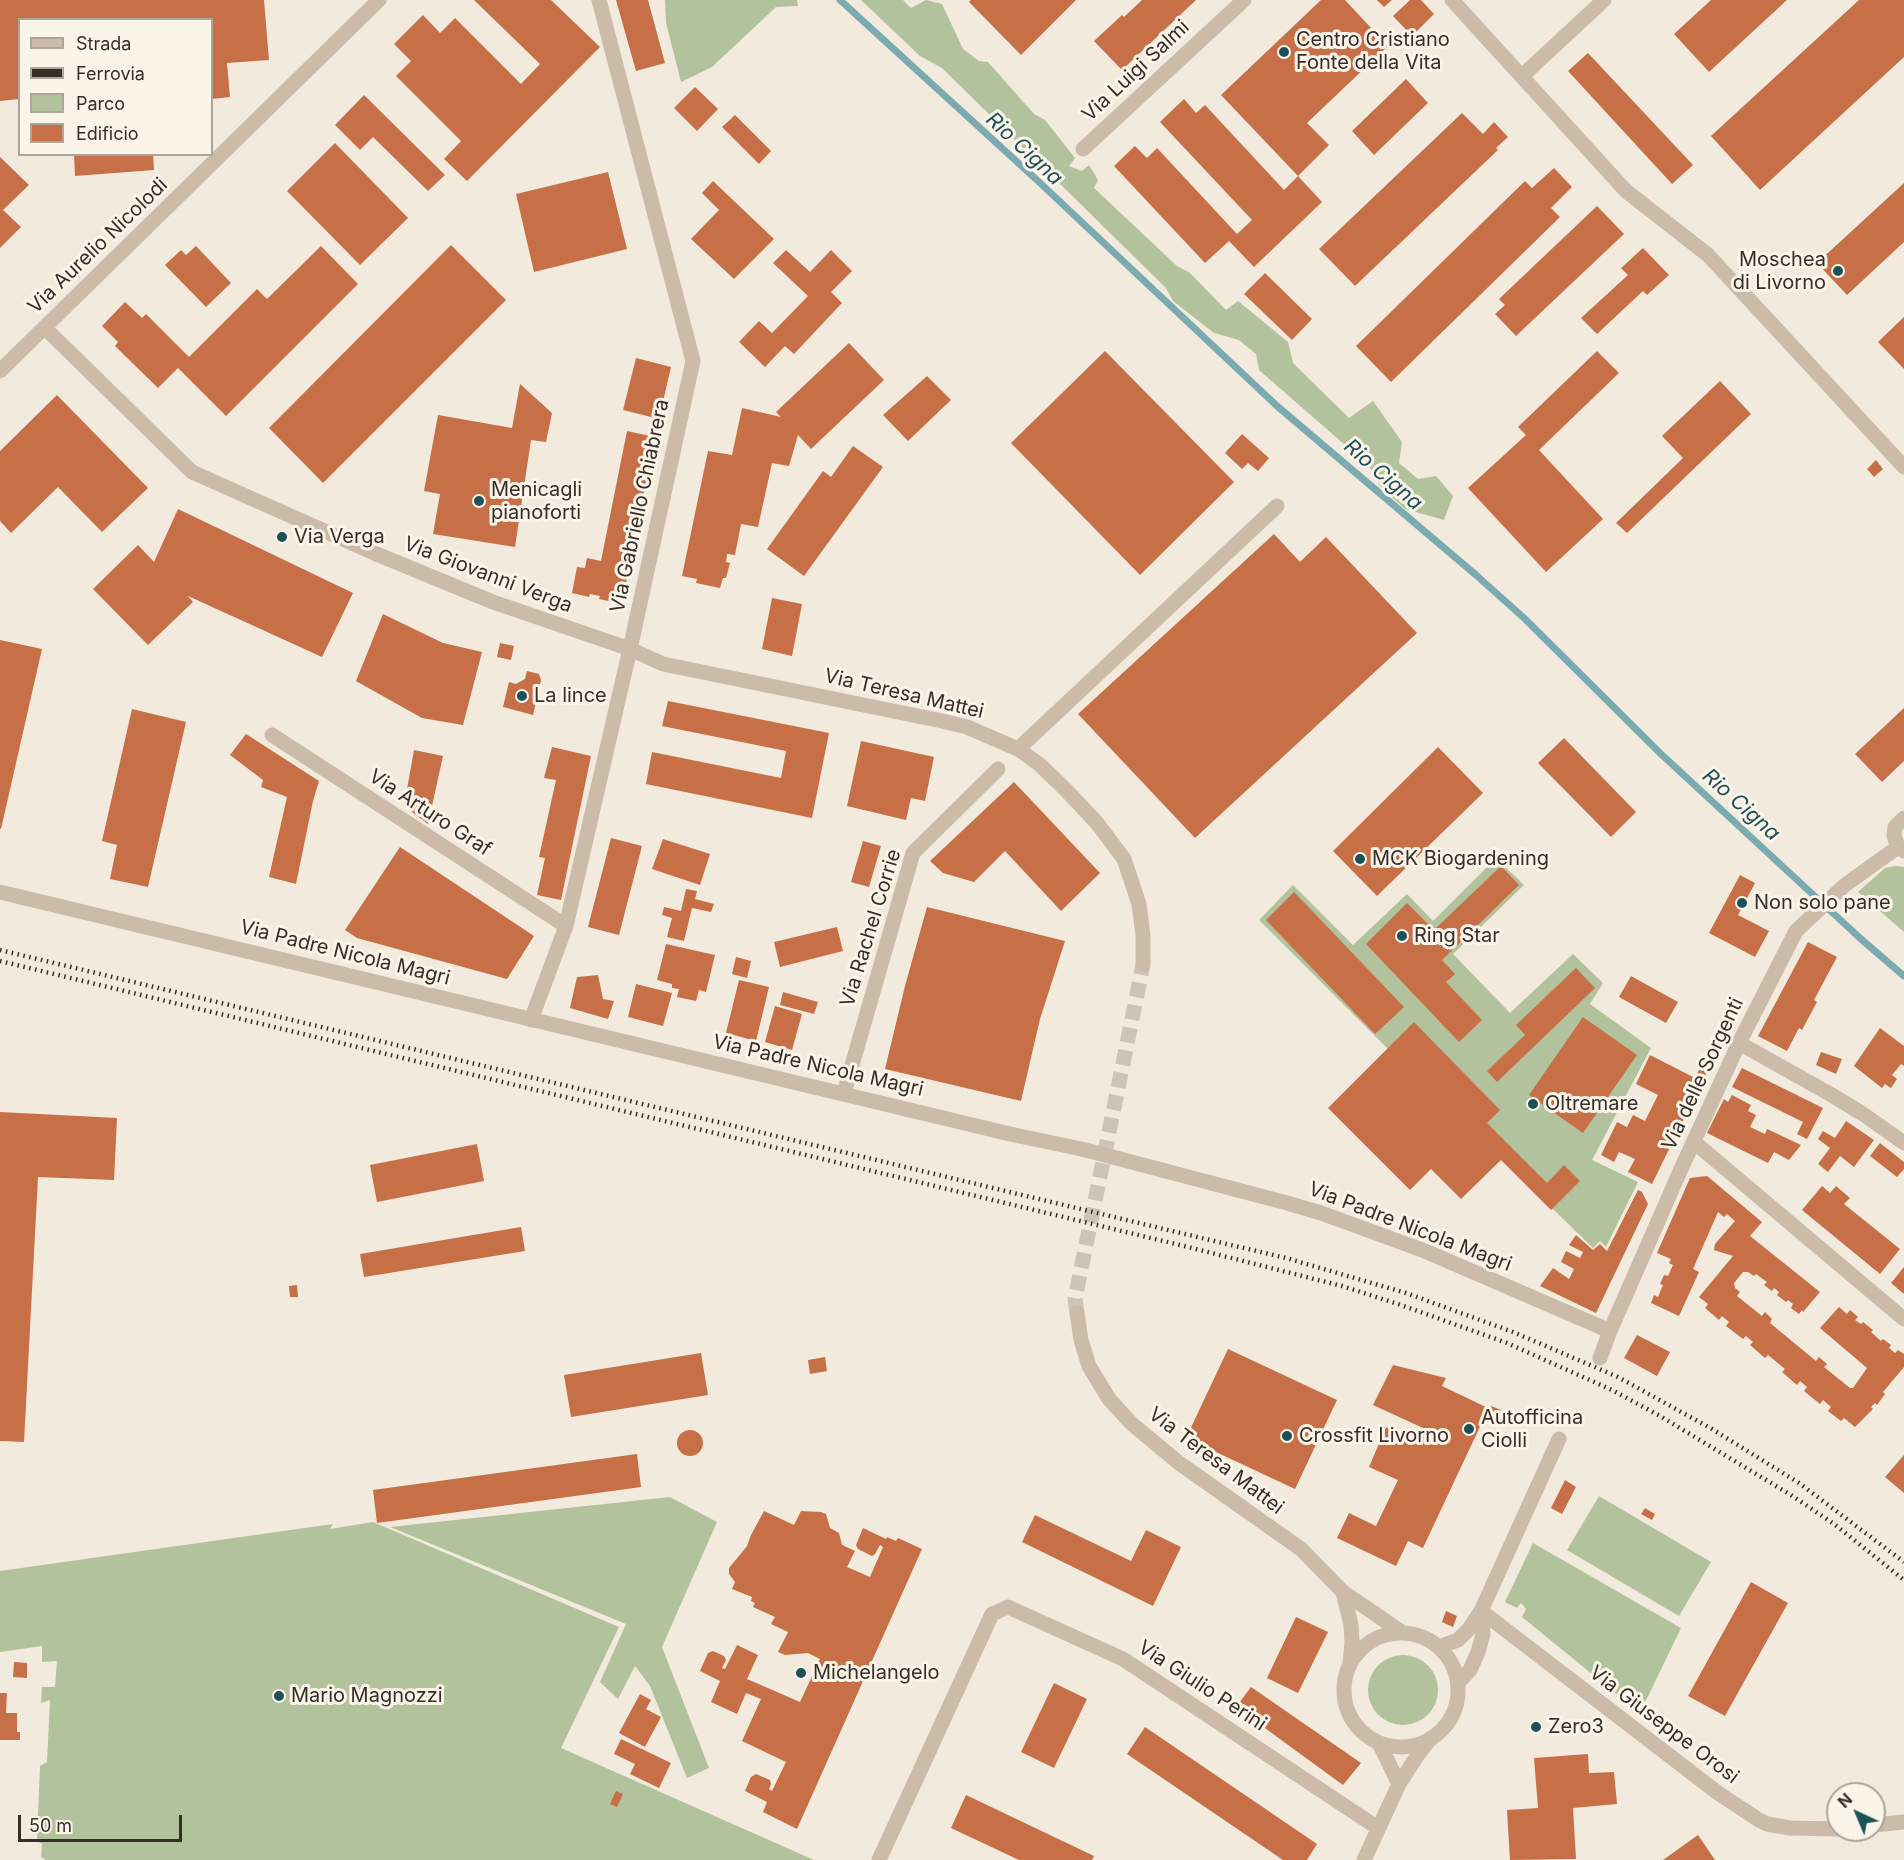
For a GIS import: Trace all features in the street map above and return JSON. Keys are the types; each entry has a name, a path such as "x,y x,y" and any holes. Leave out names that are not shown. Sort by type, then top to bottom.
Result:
{"street":[{"name":"Via Aurelio Nicolodi","path":"0,371 379,0"},
{"name":"Via Gabriello Chiabrera","path":"531,1020 566,926 693,361 599,0"},
{"name":"Via Luigi Salmi","path":"1083,148 1244,0"},
{"path":"1452,0 1626,191 1708,255 1904,467"},
{"path":"1522,76 1604,0"},
{"name":"Via Giovanni Verga","path":"45,328 192,472 374,553 482,597 532,617 630,649"},
{"path":"1018,749 1277,506"},
{"name":"Via Teresa Mattei","path":"630,649 663,664 958,725 993,737 1018,749 1039,764 1066,790 1096,823 1124,860 1139,904 1143,935 1143,965"},
{"name":"Via Arturo Graf","path":"272,735 566,926"},
{"name":"Via Rachel Corrie","path":"844,1093 913,853 998,769"},
{"path":"1901,849 1894,832 1898,823 1904,818"},
{"name":"Via delle Sorgenti","path":"1600,1358 1694,1142 1739,1044 1790,942 1804,923 1845,885 1901,849"},
{"name":"Via Padre Nicola Magri","path":"0,892 1105,1155 1321,1213 1425,1251 1610,1331"},
{"path":"1739,1044 1847,1104 1904,1143"},
{"path":"1694,1142 1904,1319"},
{"name":"Via Teresa Mattei","path":"1077,1313 1081,1340 1089,1366 1109,1399 1148,1439 1301,1549 1343,1592 1404,1633"},
{"path":"1439,1647 1458,1640 1481,1611 1559,1439"},
{"path":"1343,1592 1351,1625 1352,1643 1350,1666 1344,1685 1346,1707 1357,1727 1379,1743 1399,1784"},
{"name":"Via Giulio Perini","path":"879,1860 992,1614 1008,1607 1123,1659 1378,1828"},
{"path":"1458,1683 1470,1670 1478,1652 1483,1634 1481,1611"},
{"name":"Via Giuseppe Orosi","path":"1481,1611 1718,1793 1759,1820 1767,1824 1790,1828 1826,1829"},
{"path":"1350,1666 1367,1644 1385,1635 1404,1633 1429,1639 1452,1662 1459,1694 1454,1715 1440,1732 1431,1738 1408,1746 1379,1743"},
{"path":"1364,1860 1399,1784 1431,1738"},
{"path":"1886,1824 1904,1822"}],"green space":[{"path":"665,0 797,0 798,6 776,7 712,67 681,82 666,23"},
{"path":"861,0 903,0 911,8 926,0 942,4 963,49 979,61 988,62 1034,114 1045,120 1075,158 1069,166 1082,171 1089,165 1098,180 1094,188 1177,266 1190,273 1226,310 1238,301 1288,342 1293,363 1349,418 1373,401 1402,442 1399,463 1418,479 1436,476 1453,496 1444,520 1405,509 1380,486 1369,466 1259,370 1256,354 1239,340 1214,333 1173,301 1166,288 942,68 920,56"},
{"name":"Oltremare","path":"1496,858 1524,885 1453,954 1510,1013 1573,954 1603,983 1590,1004 1651,1048 1592,1160 1638,1182 1606,1247 1600,1241 1593,1248 1259,920 1293,885 1353,945 1407,894 1433,921"},
{"path":"1904,867 1904,932 1858,892 1885,868"},
{"path":"1599,1496 1711,1562 1679,1616 1567,1550"},
{"path":"670,1497 717,1522 662,1647 709,1768 687,1778 650,1686 635,1666 618,1699 600,1682 626,1624 390,1527"},
{"path":"373,1522 619,1627 561,1748 814,1860 46,1860 41,1857 42,1844 37,1841 40,1766 47,1762 50,1700 41,1703 42,1687 55,1687 57,1661 42,1662 42,1646 0,1652 0,1571 333,1524 330,1529"},
{"path":"1533,1543 1681,1628 1640,1713 1522,1617 1526,1609 1521,1603 1517,1608 1505,1602"},
{"path":"1410,1655 1423,1661 1432,1670 1436,1676 1438,1690 1436,1704 1428,1715 1417,1723 1396,1725 1378,1715 1370,1704 1368,1683 1378,1665 1389,1657"}],"building":[{"path":"0,0 264,0 269,60 227,63 230,97 213,99 213,18 18,18 18,99 0,101"},
{"path":"474,0 551,0 600,47 467,181 444,159 461,141 396,76 411,61 394,44 423,15 440,33 455,18 521,84 540,64"},
{"path":"616,0 648,0 665,63 636,71"},
{"path":"971,0 1076,0 1021,55 969,2"},
{"path":"1142,0 1196,0 1122,70 1094,41"},
{"path":"1321,0 1345,0 1388,46 1307,123 1329,145 1298,176 1221,95"},
{"path":"1377,0 1392,0 1384,7"},
{"path":"1410,0 1421,0 1434,14 1412,36 1393,16"},
{"path":"1711,0 1787,0 1709,72 1674,34"},
{"path":"1859,0 1904,0 1904,57 1760,190 1711,136"},
{"path":"1588,53 1693,165 1672,184 1568,71"},
{"path":"1406,79 1428,103 1374,155 1352,131"},
{"path":"695,87 718,109 697,131 674,108"},
{"path":"364,95 445,175 428,191 373,137 360,150 335,125"},
{"path":"1184,99 1196,113 1205,105 1284,190 1298,176 1322,202 1254,267 1229,241 1205,263 1114,166 1135,146 1147,158 1157,148 1237,234 1252,220 1160,122"},
{"path":"1462,113 1483,134 1494,122 1508,137 1496,148 1498,150 1355,286 1319,249"},
{"path":"735,115 771,151 759,164 722,127"},
{"path":"335,143 408,218 360,265 287,191"},
{"path":"74,156 153,156 154,170 75,176"},
{"path":"0,157 29,185 3,210 21,227 0,248"},
{"path":"1554,168 1572,187 1551,208 1560,217 1391,382 1356,346 1525,181 1532,188"},
{"path":"608,172 627,249 534,272 516,194"},
{"path":"713,181 774,239 734,279 691,239 719,210 702,193"},
{"path":"1904,183 1904,242 1847,295 1817,263"},
{"path":"1597,206 1624,234 1516,336 1495,314 1505,305 1499,299"},
{"path":"451,245 506,300 323,483 269,428"},
{"path":"196,246 231,283 206,307 165,265 181,250 186,255"},
{"path":"321,246 358,284 226,416 178,368 158,388 115,346 118,342 102,326 125,302 142,318 146,314 189,357 257,289 267,299"},
{"path":"1643,248 1669,275 1647,295 1643,291 1597,334 1581,318 1628,275 1621,268"},
{"path":"786,250 810,272 831,250 852,271 831,292 842,303 794,354 785,346 765,367 739,342 759,321 772,333 808,296 773,263"},
{"path":"1265,273 1312,319 1292,340 1244,294"},
{"path":"1904,317 1904,369 1878,342"},
{"path":"849,343 884,380 811,449 798,435 789,466 772,463 758,527 741,524 735,555 727,554 726,562 730,563 726,578 723,578 720,588 696,583 697,579 682,576 708,451 732,455 742,408 781,417 776,412"},
{"path":"1105,351 1234,482 1140,575 1011,443"},
{"path":"1597,351 1619,373 1539,450 1603,519 1546,572 1468,488 1526,435 1518,427"},
{"path":"636,358 671,367 659,419 623,410"},
{"path":"927,376 951,400 908,441 883,415"},
{"path":"1720,381 1751,414 1627,533 1616,523 1683,458 1662,436"},
{"path":"520,384 552,413 546,442 531,440 515,547 433,534 440,494 424,491 438,415 512,428"},
{"path":"57,395 148,488 102,532 58,487 11,533 0,521 0,451"},
{"path":"627,431 655,437 622,604 599,599 600,596 590,594 589,597 572,593 577,567 585,568 587,558 601,561"},
{"path":"1242,434 1269,458 1258,471 1248,463 1242,469 1225,453"},
{"path":"853,446 883,467 804,576 767,549 823,471 831,477"},
{"path":"1876,460 1883,469 1874,477 1867,469"},
{"path":"178,509 353,593 322,657 188,596 193,602 148,645 93,589 138,545 154,562"},
{"path":"1274,534 1300,562 1326,537 1417,633 1195,838 1078,714"},
{"path":"772,598 802,604 792,656 762,649"},
{"path":"383,614 443,643 482,652 463,725 422,718 356,681"},
{"path":"0,640 42,649 1,829 0,828"},
{"path":"500,643 514,646 511,660 497,657"},
{"name":"La lince","path":"527,671 539,674 541,680 533,715 503,707 509,682 516,684 525,679"},
{"path":"668,701 829,733 812,818 646,784 652,752 781,778 786,751 662,726"},
{"path":"1904,708 1904,761 1882,782 1855,754"},
{"path":"132,709 186,722 148,887 110,879 117,845 102,841"},
{"path":"246,734 319,781 296,884 269,877 287,797 261,787 263,780 230,755"},
{"path":"1564,738 1636,812 1611,837 1538,763"},
{"path":"861,741 934,757 925,801 911,798 906,820 847,806"},
{"path":"552,747 591,756 561,900 537,895 545,858 539,857 556,780 544,778"},
{"path":"1438,747 1483,793 1377,896 1333,851"},
{"path":"414,750 443,756 428,824 404,806"},
{"path":"1014,782 1100,873 1061,911 1005,851 974,882 943,873 930,861"},
{"path":"611,838 642,846 619,935 588,927"},
{"path":"663,839 710,854 700,885 652,869"},
{"path":"863,841 881,846 869,887 851,882"},
{"path":"400,847 534,936 507,979 357,938 345,930"},
{"path":"1501,866 1519,885 1442,960 1455,974 1446,982 1482,1020 1459,1042 1366,944 1407,903 1434,930"},
{"path":"1740,875 1755,883 1738,915 1769,931 1755,957 1709,933"},
{"path":"686,889 697,891 695,899 714,904 711,912 692,908 684,941 667,937 672,918 662,915 664,907 681,911"},
{"path":"1294,892 1404,1007 1375,1034 1266,920"},
{"path":"927,907 1065,941 1040,1019 1021,1101 885,1069"},
{"path":"837,927 843,951 780,967 774,942"},
{"path":"1808,942 1837,957 1814,1000 1817,1002 1802,1030 1799,1028 1787,1051 1758,1036"},
{"path":"666,944 715,955 706,992 699,990 696,1001 677,997 679,989 672,988 672,984 657,980"},
{"path":"736,957 751,961 747,978 732,974"},
{"path":"1576,968 1595,988 1497,1082 1487,1071 1525,1035 1516,1025"},
{"path":"598,975 603,999 614,1001 608,1019 570,1008 577,977"},
{"path":"1631,976 1678,1002 1666,1023 1619,997"},
{"path":"739,980 769,987 756,1041 726,1033"},
{"path":"636,984 672,993 663,1026 628,1017"},
{"path":"783,992 818,1002 814,1014 780,1005"},
{"path":"775,1006 802,1014 792,1050 765,1042"},
{"path":"1583,1017 1637,1055 1583,1133 1529,1095"},
{"path":"1414,1022 1500,1110 1487,1123 1547,1183 1564,1165 1580,1181 1551,1210 1501,1160 1461,1199 1431,1169 1410,1190 1328,1108"},
{"path":"1880,1028 1904,1046 1904,1066 1901,1064 1892,1075 1897,1079 1891,1088 1885,1084 1882,1088 1854,1066"},
{"path":"1821,1052 1842,1059 1836,1074 1816,1065"},
{"path":"1650,1055 1695,1078 1702,1064 1709,1068 1652,1184 1628,1172 1635,1159 1619,1152 1614,1162 1601,1155 1617,1122 1627,1127 1633,1115 1645,1121 1658,1095 1636,1084"},
{"path":"1742,1068 1823,1108 1807,1139 1797,1134 1803,1122 1732,1087"},
{"path":"1732,1095 1751,1105 1748,1111 1756,1115 1750,1127 1765,1134 1767,1129 1801,1145 1789,1160 1774,1152 1768,1163 1707,1133 1724,1099 1728,1102"},
{"path":"0,1112 117,1118 114,1180 38,1177 24,1442 0,1441"},
{"path":"1846,1121 1874,1140 1854,1167 1840,1156 1828,1172 1818,1164 1830,1148 1818,1139 1823,1131 1835,1138"},
{"path":"1880,1143 1904,1162 1904,1169 1897,1177 1870,1156"},
{"path":"477,1144 484,1181 377,1202 370,1165"},
{"path":"1707,1176 1762,1222 1750,1236 1820,1292 1799,1314 1791,1308 1793,1304 1777,1295 1779,1292 1774,1288 1772,1291 1764,1285 1767,1282 1756,1274 1754,1276 1743,1272 1734,1283 1735,1288 1740,1292 1737,1296 1762,1316 1765,1312 1772,1319 1770,1323 1816,1361 1819,1357 1827,1364 1824,1367 1850,1388 1853,1388 1867,1368 1820,1328 1839,1307 1847,1314 1850,1310 1858,1317 1855,1320 1861,1324 1863,1322 1873,1330 1871,1332 1881,1341 1883,1339 1891,1345 1889,1348 1895,1353 1898,1350 1904,1354 1904,1367 1883,1392 1885,1394 1877,1405 1875,1403 1871,1407 1873,1409 1855,1427 1844,1418 1841,1421 1828,1411 1831,1407 1823,1400 1820,1404 1804,1391 1807,1387 1800,1381 1797,1385 1782,1372 1785,1369 1768,1355 1765,1358 1750,1345 1753,1342 1746,1336 1743,1339 1726,1326 1729,1322 1722,1316 1719,1320 1705,1308 1708,1304 1699,1297 1733,1256 1714,1250 1715,1244 1735,1221 1727,1214 1724,1217 1718,1212 1693,1269 1699,1272 1679,1316 1651,1303 1654,1295 1658,1297 1664,1275 1668,1276 1673,1265 1669,1263 1671,1259 1657,1253 1690,1178"},
{"path":"1822,1186 1830,1193 1836,1186 1850,1198 1844,1204 1900,1249 1880,1274 1802,1210"},
{"path":"1638,1190 1642,1192 1648,1204 1596,1313 1540,1286 1553,1268 1569,1279 1574,1269 1561,1262 1566,1251 1580,1258 1583,1252 1569,1245 1576,1235 1593,1250 1600,1244 1607,1251"},
{"path":"521,1227 525,1251 364,1277 360,1254"},
{"path":"1904,1267 1904,1294 1891,1283"},
{"path":"297,1285 298,1297 290,1297 289,1286"},
{"path":"1637,1335 1670,1352 1657,1376 1624,1358"},
{"path":"1228,1349 1337,1400 1295,1489 1186,1438"},
{"path":"701,1353 708,1395 571,1417 564,1375"},
{"path":"825,1357 827,1371 810,1374 808,1360"},
{"path":"1393,1365 1446,1378 1442,1386 1490,1409 1491,1406 1501,1410 1496,1421 1485,1416 1423,1548 1408,1541 1396,1566 1337,1538 1349,1513 1376,1526 1398,1480 1369,1467 1386,1427 1416,1441 1423,1428 1373,1405"},
{"path":"690,1430 699,1434 703,1443 699,1452 690,1456 681,1452 677,1443 681,1434"},
{"path":"637,1454 641,1487 377,1523 373,1490"},
{"path":"1904,1455 1904,1493 1885,1477"},
{"path":"1565,1480 1576,1487 1562,1514 1551,1508"},
{"path":"1645,1508 1655,1514 1652,1520 1641,1514"},
{"path":"764,1511 794,1525 801,1511 826,1514 830,1528 839,1533 842,1545 855,1551 847,1567 870,1577 883,1547 880,1545 872,1556 858,1549 856,1545 863,1528 886,1539 887,1537 896,1541 898,1538 922,1549 797,1829 763,1812 767,1802 745,1791 751,1777 756,1774 770,1780 769,1789 772,1791 786,1762 742,1741 761,1699 746,1693 737,1714 711,1702 720,1681 700,1671 708,1653 713,1651 724,1656 726,1660 722,1668 725,1669 737,1645 758,1655 747,1679 800,1702 820,1659 808,1653 785,1655 778,1652 788,1632 771,1624 775,1617 753,1607 755,1603 751,1601 752,1597 732,1589 735,1582 729,1574 729,1568 747,1546"},
{"path":"1035,1515 1131,1561 1146,1530 1181,1547 1153,1606 1022,1542"},
{"path":"1751,1582 1788,1603 1725,1716 1688,1696"},
{"path":"1446,1611 1457,1616 1453,1627 1442,1622"},
{"path":"1296,1617 1328,1632 1298,1693 1267,1678"},
{"path":"14,1662 27,1663 27,1678 13,1677"},
{"path":"1054,1683 1087,1699 1054,1768 1021,1752"},
{"path":"1251,1687 1361,1763 1343,1785 1236,1707"},
{"path":"0,1693 7,1693 6,1713 17,1713 17,1732 20,1732 20,1740 0,1740"},
{"path":"640,1694 651,1700 646,1709 661,1717 645,1747 619,1733"},
{"path":"1145,1727 1317,1844 1307,1860 1283,1860 1127,1754"},
{"path":"621,1739 671,1763 659,1788 630,1774 635,1764 614,1754"},
{"path":"1588,1754 1589,1773 1614,1772 1617,1804 1573,1808 1576,1859 1510,1860 1507,1810 1538,1808 1534,1758"},
{"path":"616,1791 623,1794 617,1807 610,1804"},
{"path":"966,1795 1094,1856 1092,1860 1019,1860 951,1828"},
{"path":"1698,1835 1715,1860 1663,1860"}],"waterway":[{"name":"Rio Cigna","path":"840,0 1038,181 1277,406 1524,618 1661,754 1904,976"}],"tunnel":[{"path":"1077,1313 1075,1299 1143,965"}],"railway":[{"path":"0,950 1286,1258 1406,1293 1513,1332 1618,1377 1712,1429 1799,1483 1904,1562"},
{"path":"0,961 1184,1246 1342,1286 1401,1305 1507,1343 1612,1390 1660,1416 1791,1495 1834,1524 1904,1580"}],"place":[{"name":"Centro Cristiano Fonte della Vita","path":"1284,52"},
{"name":"Moschea di Livorno","path":"1838,271"},
{"name":"Menicagli pianoforti","path":"479,501"},
{"name":"Via Verga","path":"282,537"},
{"name":"La lince","path":"522,696"},
{"name":"MCK Biogardening","path":"1360,859"},
{"name":"Non solo pane","path":"1742,903"},
{"name":"Ring Star","path":"1402,936"},
{"name":"Oltremare","path":"1533,1104"},
{"name":"Autofficina Ciolli","path":"1469,1429"},
{"name":"Crossfit Livorno","path":"1287,1436"},
{"name":"Michelangelo","path":"801,1673"},
{"name":"Mario Magnozzi","path":"279,1696"},
{"name":"Zero3","path":"1536,1727"}]}
